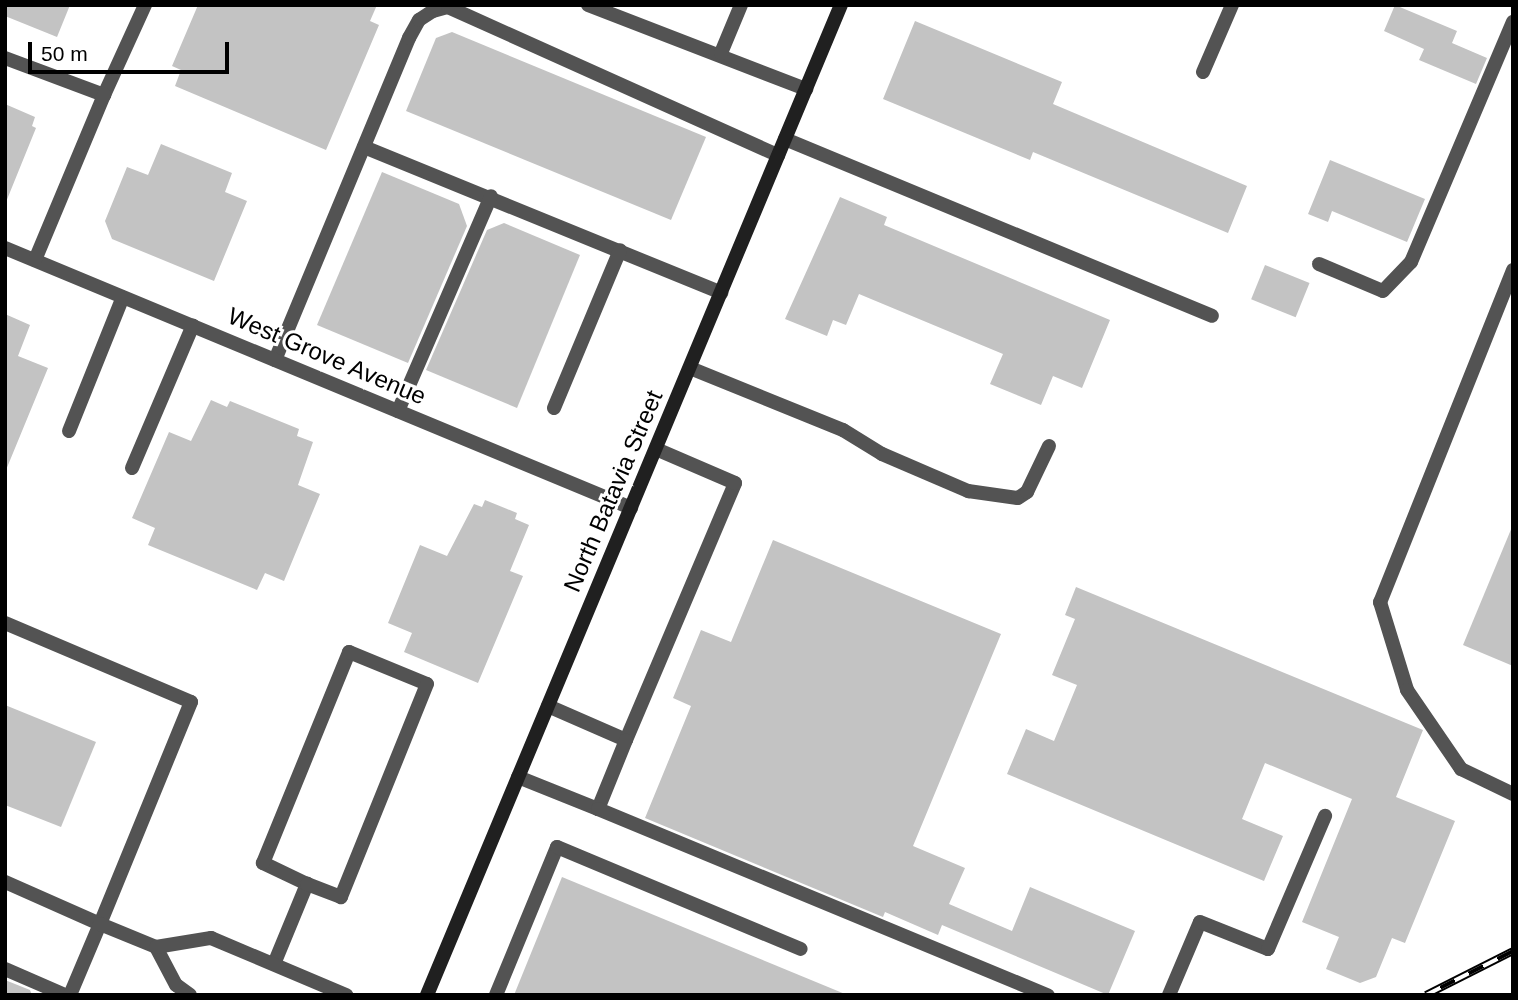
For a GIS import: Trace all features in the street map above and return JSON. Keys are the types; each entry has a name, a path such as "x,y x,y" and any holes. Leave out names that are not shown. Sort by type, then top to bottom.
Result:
{"main road":[{"name":"North Batavia Street","path":"427,995 841,5"}],"street":[{"path":"35,260 145,5"},
{"path":"588,5 721,53 806,89"},
{"path":"721,53 741,5"},
{"path":"1203,72 1232,5"},
{"path":"275,360 419,20 448,8 778,155"},
{"path":"1319,264 1383,291 1410,262 1513,22"},
{"path":"5,58 104,95"},
{"path":"785,139 1212,316"},
{"path":"363,147 491,196 721,293"},
{"path":"398,411 491,196"},
{"name":"West Grove Avenue","path":"5,248 631,508"},
{"path":"554,408 620,250"},
{"path":"1513,270 1380,602 1414,702 1461,769 1513,794"},
{"path":"69,431 123,297"},
{"path":"132,468 193,325"},
{"path":"690,368 843,429 882,454 968,491 1018,498 1027,492 1049,446"},
{"path":"597,809 735,483 656,449"},
{"path":"5,623 191,702 100,924 67,995 5,969"},
{"path":"349,652 427,684 341,897 307,884 263,863 349,652"},
{"path":"548,706 626,740"},
{"path":"518,776 1048,995"},
{"path":"1169,995 1200,922 1268,949 1325,816"},
{"path":"496,995 557,847 801,948"},
{"path":"5,883 156,947 211,938 346,995"},
{"path":"274,964 307,884"},
{"path":"156,947 177,985 190,995"}],"building":[{"path":"5,5 70,5 57,37 5,16"},
{"path":"198,5 377,5 370,21 379,25 326,150 175,86 181,70 172,66"},
{"path":"1395,5 1457,31 1452,43 1487,58 1476,84 1419,60 1424,49 1384,31"},
{"path":"915,21 1062,82 1053,104 1247,186 1228,233 1033,152 1030,160 883,99"},
{"path":"452,32 706,137 671,220 406,111 436,38"},
{"path":"5,104 35,117 32,126 36,128 6,202"},
{"path":"161,144 232,173 225,192 247,201 214,281 112,239 105,221 127,167 148,175"},
{"path":"1330,160 1425,199 1407,242 1332,211 1328,222 1308,214"},
{"path":"382,172 459,204 467,226 408,363 317,325"},
{"path":"840,197 887,217 884,225 1110,320 1082,388 1053,376 1041,405 990,384 1003,354 859,294 846,325 833,320 827,336 785,319"},
{"path":"504,223 580,255 517,408 426,370 487,230"},
{"path":"1265,265 1310,283 1296,317 1251,299"},
{"path":"5,314 30,325 18,356 48,368 6,470"},
{"path":"211,400 227,407 230,401 299,429 297,436 313,442 298,485 320,494 284,581 265,573 257,590 148,545 155,528 132,518 169,432 191,441"},
{"path":"485,500 517,513 515,519 529,525 510,571 523,576 478,683 404,652 412,633 388,623 420,545 447,556 474,504 482,507"},
{"path":"1513,527 1513,666 1463,645"},
{"path":"773,540 1001,634 913,846 965,868 949,904 1012,931 1030,887 1135,931 1108,995 942,925 938,935 885,912 883,917 645,818 691,706 673,698 701,630 731,642"},
{"path":"1076,587 1423,730 1396,797 1455,821 1405,943 1392,938 1376,977 1360,983 1326,969 1339,937 1302,922 1352,799 1265,763 1242,819 1283,836 1264,881 1007,774 1026,729 1054,741 1077,685 1052,675 1075,619 1065,615"},
{"path":"5,705 96,742 61,827 5,805"},
{"path":"562,877 845,994 845,995 514,995"},
{"path":"5,980 30,990 32,995 5,995"}],"railway":[{"path":"1426,995 1513,951"}]}
